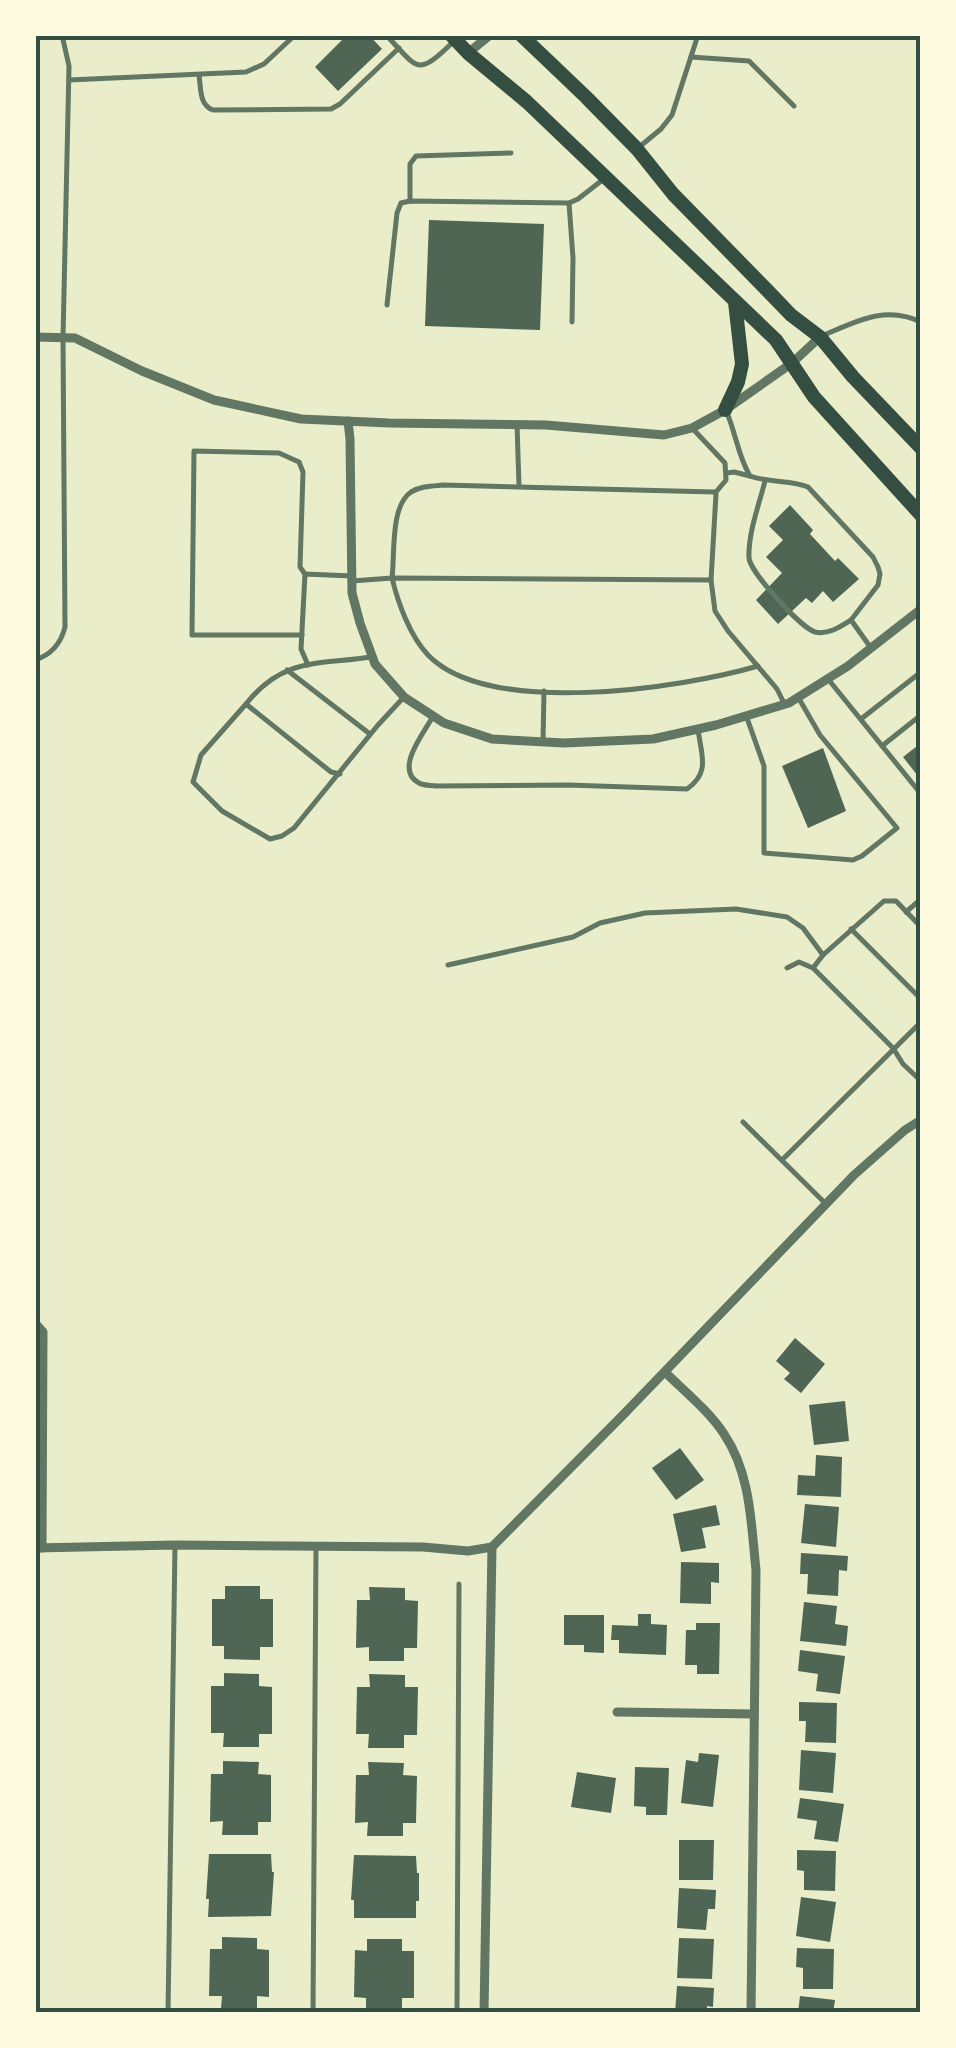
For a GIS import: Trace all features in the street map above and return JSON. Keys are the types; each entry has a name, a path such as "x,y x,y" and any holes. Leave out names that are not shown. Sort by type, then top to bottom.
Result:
{"main road":[{"path":"522,35 637,149 673,194 791,315 820,337 921,448"},
{"path":"453,37 607,176 776,340 814,398 921,515"},
{"path":"725,410 742,364 735,301"}],"street":[{"path":"468,53 490,35"},
{"path":"35,337 75,338 214,400 301,418 546,424 664,435 692,428 725,410 792,363 820,337"},
{"path":"348,420 352,593 375,664 404,698 444,723 492,739 652,739 746,716 784,704 828,679 921,609"},
{"path":"35,1323 43,1332 38,1548 316,1546 422,1547 468,1552 492,1547 854,1174 921,1120"},
{"path":"665,1372 723,1432 744,1473 750,1510 756,1570 751,2013"},
{"path":"484,2013 492,1547"},
{"path":"617,1712 754,1714"}],"lane":[{"path":"35,660 55,648 64,627 63,338 69,66 62,35"},
{"path":"69,80 246,72 264,64 294,35"},
{"path":"386,35 414,64 423,66 431,63 453,37"},
{"path":"637,149 672,115 698,35"},
{"path":"199,75 203,102 214,110 331,109 399,48"},
{"path":"692,57 748,61 794,106"},
{"path":"410,200 410,164 416,156 510,153"},
{"path":"386,305 396,213 401,203 569,203 607,176"},
{"path":"569,203 572,322"},
{"path":"820,337 880,314 921,322"},
{"path":"725,410 750,476"},
{"path":"518,424 519,487"},
{"path":"692,428 725,462 727,473 716,492 421,487 401,502 392,578 416,637 429,656 474,682 544,691 616,693 706,680 758,666"},
{"path":"302,635 192,634 194,451 280,453 299,462 303,472 300,567 304,574 302,635 301,649 308,665"},
{"path":"727,473 802,483 873,557 880,574 878,585 851,620 825,633 810,632 749,563 750,542 765,481"},
{"path":"716,492 711,580 716,611 777,689 784,704"},
{"path":"304,574 352,578 711,580"},
{"path":"851,620 871,648"},
{"path":"372,657 308,665 269,680 201,755 193,782 222,812 270,839 282,836 294,828 404,698"},
{"path":"287,670 370,734"},
{"path":"861,719 921,672"},
{"path":"828,679 921,794"},
{"path":"544,691 544,742"},
{"path":"746,716 764,766 764,853 853,860 897,828 820,735 798,697"},
{"path":"246,704 332,772 340,774"},
{"path":"882,746 921,715"},
{"path":"433,716 408,760 410,774 418,783 436,786 568,785 687,790 703,772 698,729"},
{"path":"906,912 921,899"},
{"path":"813,968 822,955 884,901 896,901 921,927"},
{"path":"448,964 573,937 600,923 645,913 736,909 787,916 803,928 822,955"},
{"path":"851,929 921,999"},
{"path":"788,968 799,962 813,968 921,1081"},
{"path":"782,1160 921,1022"},
{"path":"742,1122 827,1205"},
{"path":"168,2013 175,1545"},
{"path":"314,2013 316,1546"},
{"path":"457,2013 460,1584"}],"building":[{"path":"347,35 369,35 382,49 338,91 315,67"},
{"path":"429,220 544,224 540,330 425,326"},
{"path":"790,505 835,561 838,558 859,579 833,602 823,591 812,603 806,598 778,624 756,600 782,573 766,557 783,540 769,526"},
{"path":"921,743 921,780 903,757"},
{"path":"823,748 846,811 808,828 782,766"},
{"path":"795,1338 825,1364 801,1393 784,1379 790,1373 776,1361"},
{"path":"845,1401 849,1441 814,1445 809,1405"},
{"path":"680,1448 704,1480 676,1500 652,1468"},
{"path":"816,1455 842,1457 841,1497 797,1495 798,1475 815,1476"},
{"path":"805,1504 839,1507 836,1547 801,1543"},
{"path":"716,1505 720,1525 702,1528 706,1548 681,1552 673,1514"},
{"path":"801,1553 848,1556 847,1571 839,1570 838,1596 807,1594 808,1574 800,1574"},
{"path":"681,1562 719,1563 719,1583 711,1582 711,1604 680,1603"},
{"path":"225,1586 260,1586 260,1599 273,1599 273,1647 260,1647 260,1660 224,1659 224,1646 212,1646 212,1599 225,1599"},
{"path":"369,1587 405,1588 405,1600 418,1601 417,1648 404,1648 404,1661 369,1661 369,1647 356,1648 357,1600 370,1600"},
{"path":"804,1602 837,1606 835,1624 848,1626 846,1646 800,1641"},
{"path":"638,1614 651,1614 651,1624 667,1625 666,1655 619,1653 619,1640 611,1640 612,1625 638,1626"},
{"path":"564,1615 604,1615 604,1653 584,1652 584,1645 564,1645"},
{"path":"696,1623 720,1623 719,1674 697,1674 697,1665 685,1665 686,1630 696,1630"},
{"path":"800,1650 845,1656 840,1694 816,1691 818,1674 798,1671"},
{"path":"224,1673 259,1674 259,1686 272,1687 272,1734 259,1734 259,1747 223,1747 224,1733 211,1733 211,1686 224,1686"},
{"path":"369,1674 405,1675 405,1687 418,1687 417,1735 404,1735 404,1748 368,1748 369,1734 356,1734 357,1687 370,1687"},
{"path":"799,1702 837,1703 836,1743 805,1742 806,1721 799,1721"},
{"path":"801,1750 836,1753 833,1793 799,1790"},
{"path":"699,1753 719,1755 713,1807 681,1803 686,1760 698,1762"},
{"path":"223,1761 259,1762 258,1774 271,1775 271,1822 258,1822 258,1835 222,1835 223,1821 210,1822 211,1774 223,1774"},
{"path":"368,1762 404,1763 403,1775 417,1776 416,1823 403,1823 403,1836 367,1836 368,1822 355,1823 356,1775 369,1775"},
{"path":"635,1767 669,1768 667,1815 646,1815 646,1807 634,1806"},
{"path":"577,1772 616,1778 611,1813 571,1807"},
{"path":"800,1798 844,1804 838,1842 814,1839 817,1821 797,1818"},
{"path":"679,1840 714,1840 713,1880 679,1880"},
{"path":"797,1850 836,1851 835,1891 804,1890 804,1871 797,1870"},
{"path":"209,1854 271,1854 271,1916 208,1917"},
{"path":"354,1855 416,1856 416,1918 354,1918"},
{"path":"679,1888 716,1890 715,1909 708,1909 706,1930 677,1928"},
{"path":"801,1897 836,1902 830,1942 796,1936"},
{"path":"222,1937 257,1938 257,1949 269,1950 269,1997 257,1996 257,2009 221,2009 222,1996 209,1996 210,1949 222,1949"},
{"path":"679,1938 714,1939 712,1979 677,1978"},
{"path":"367,1939 402,1939 402,1951 414,1951 414,1998 402,1998 402,2010 366,2010 366,1998 354,1997 355,1950 367,1951"},
{"path":"797,1948 834,1949 833,1989 803,1989 803,1968 796,1967"},
{"path":"677,1986 714,1988 713,2007 707,2006 707,2013 675,2013"},
{"path":"800,1996 835,2000 833,2013 798,2013"}]}
